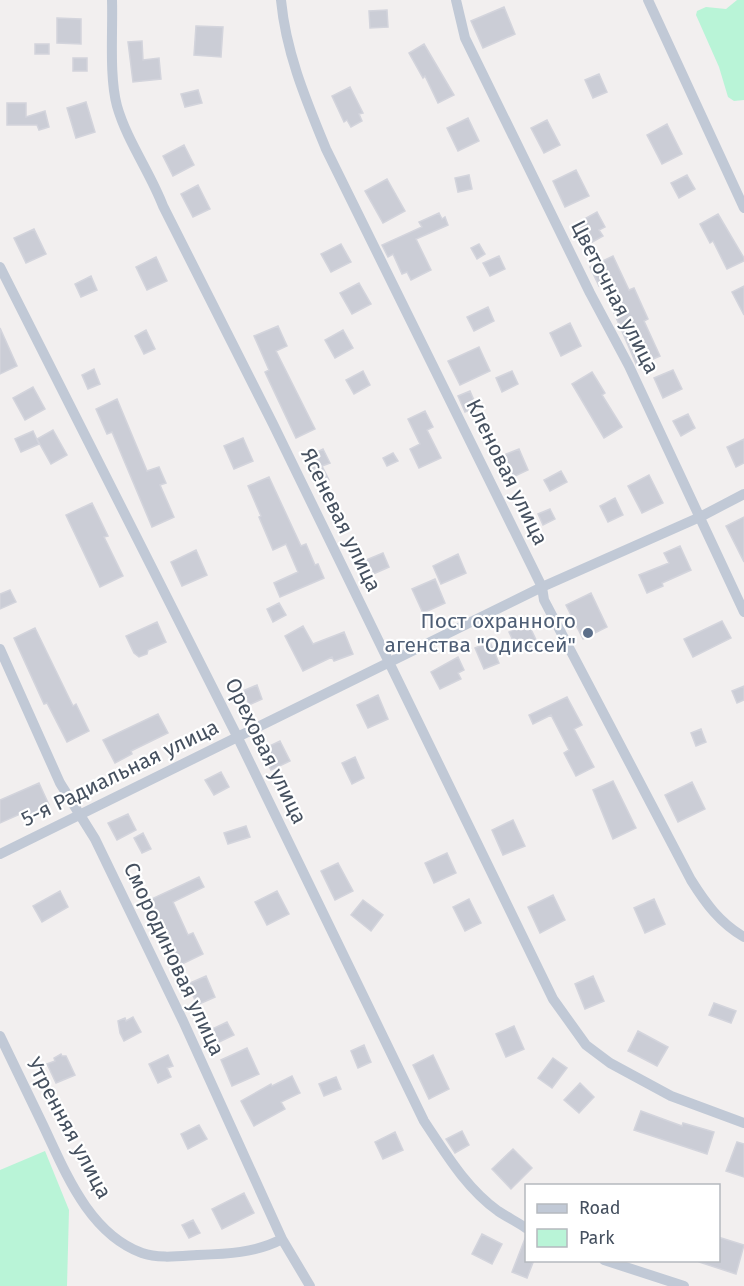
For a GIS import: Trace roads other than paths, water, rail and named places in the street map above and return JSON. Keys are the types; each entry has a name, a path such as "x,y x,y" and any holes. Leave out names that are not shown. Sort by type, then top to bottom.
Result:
{"street":[{"name":"Ясеневая улица","path":"112,0 114,84 117,106 134,145 154,181 163,206 240,357 553,999 586,1045 609,1063 671,1096 744,1123"},
{"name":"Кленовая улица","path":"281,0 284,31 300,85 326,149 542,587 544,600 691,880 708,907 727,926 744,937"},
{"name":"Цветочная улица","path":"456,0 465,38 590,294 630,366 744,612"},
{"path":"648,0 744,208"},
{"name":"Ореховая улица","path":"0,267 237,736 424,1121 471,1188 498,1211 525,1227"},
{"name":"5-я Радиальная улица","path":"0,854 542,587 700,517 744,494"},
{"name":"Смородиновая улица","path":"0,649 60,783 95,839 183,1021 282,1239 310,1286"},
{"name":"Утренняя улица","path":"0,1036 77,1193 95,1219 115,1238 145,1254 172,1256 253,1250 282,1239"},
{"path":"610,1262 684,1286"}],"place":[{"name":"Пост охранного агенства \"Одисcей\"","path":"588,633"}]}
